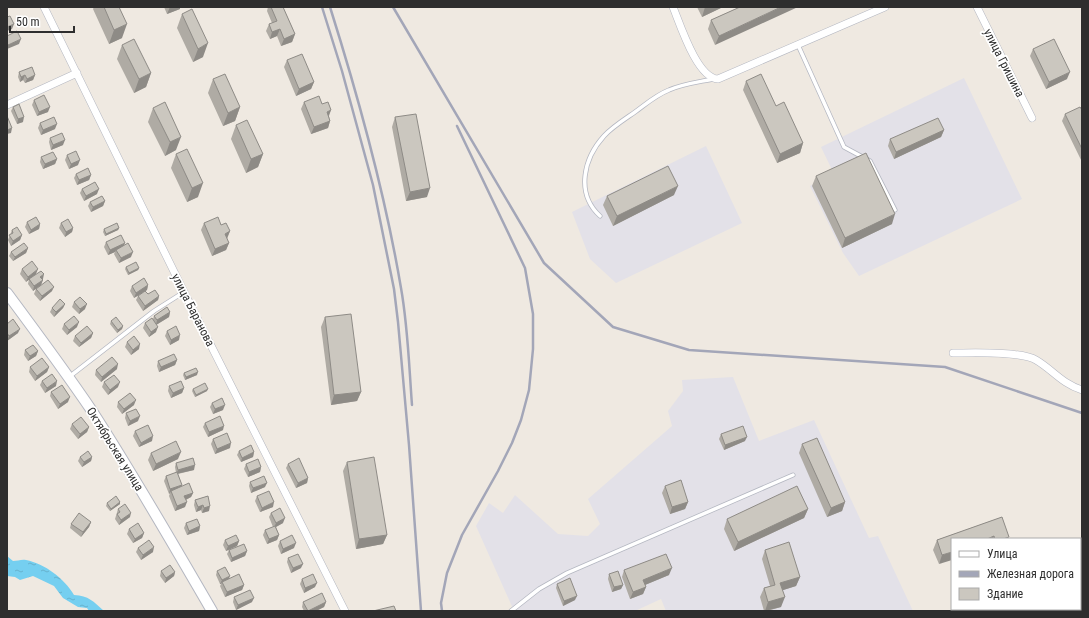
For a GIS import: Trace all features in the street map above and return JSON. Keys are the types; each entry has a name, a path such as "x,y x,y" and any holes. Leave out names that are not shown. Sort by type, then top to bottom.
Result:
{"street":[{"name":"улица Баранова","path":"44,7 184,292 345,611"},
{"path":"673,7 698,64 714,79 718,79 885,7"},
{"name":"улица Гришина","path":"976,7 1032,118"},
{"path":"7,105 77,73"},
{"name":"Октябрьская улица","path":"7,293 68,377 128,468 212,611"},
{"path":"953,353 1020,355 1035,359 1061,380 1072,387 1082,390"}],"lane":[{"path":"798,44 844,147 870,161 895,210"},
{"path":"600,216 594,211 590,203 585,190 584,180 587,164 594,149 605,135 645,104 669,89 714,79"},
{"path":"68,377 154,311 184,292"},
{"path":"511,611 539,589 567,573 793,475"}],"shaded area":[{"path":"964,78 1022,199 859,276 843,253 810,186 834,174 821,147"},
{"path":"706,146 742,223 616,283 590,259 572,212"},
{"path":"733,377 759,441 814,420 869,538 878,536 913,611 666,611 661,599 635,611 514,611 476,526 489,503 503,513 515,495 558,534 588,536 600,524 588,499 672,426 668,411 683,391 682,380"},
{"path":"1082,589 1082,611 1001,611 1081,610"}],"water":[{"path":"7,556 13,561 26,560 47,568 65,583 74,595 90,600 104,611 89,611 87,608 78,607 63,598 54,586 33,576 20,580 15,577 7,576"}],"building":[{"path":"104,7 119,7 127,24 114,30"},
{"path":"271,7 283,7 295,34 284,39 280,29 272,32 269,24 277,21"},
{"path":"740,7 781,7 719,36 711,20"},
{"path":"192,9 208,43 198,49 182,14"},
{"path":"10,16 14,24 7,27 7,17"},
{"path":"17,31 21,39 8,45 7,36"},
{"path":"134,39 151,73 139,79 122,45"},
{"path":"1054,39 1070,72 1049,82 1033,49"},
{"path":"302,54 314,82 299,89 287,60"},
{"path":"32,67 35,75 27,79 25,75 21,77 19,72"},
{"path":"225,74 240,107 228,113 213,79"},
{"path":"761,74 776,106 784,102 803,143 780,154 746,81"},
{"path":"44,95 50,107 39,112 34,100"},
{"path":"319,96 322,104 328,102 331,110 327,112 330,121 314,127 304,102"},
{"path":"165,102 181,137 170,142 153,108"},
{"path":"19,104 24,117 18,119 13,107"},
{"path":"1080,107 1082,110 1082,149 1065,114"},
{"path":"416,114 430,188 410,192 395,117"},
{"path":"7,116 12,128 7,130"},
{"path":"54,117 57,124 43,130 40,123"},
{"path":"938,118 944,130 896,152 890,139"},
{"path":"247,120 263,154 251,159 236,125"},
{"path":"62,133 65,140 53,145 50,138"},
{"path":"187,149 203,183 192,188 176,154"},
{"path":"76,151 80,160 71,164 67,155"},
{"path":"53,152 57,159 45,164 41,157"},
{"path":"866,153 895,214 845,238 816,176"},
{"path":"668,166 678,186 617,216 607,196"},
{"path":"88,168 91,175 79,180 76,174"},
{"path":"95,182 99,189 86,196 82,189"},
{"path":"102,196 105,201 93,207 90,202"},
{"path":"36,217 40,224 31,230 27,222"},
{"path":"218,217 221,225 226,223 230,231 225,234 229,243 215,249 204,223"},
{"path":"68,219 73,228 66,232 61,223"},
{"path":"117,223 119,228 106,234 104,229"},
{"path":"17,227 22,235 13,241 9,235 13,233 12,230"},
{"path":"121,235 125,243 110,250 106,242"},
{"path":"24,243 28,248 15,257 11,252"},
{"path":"128,243 133,252 121,258 116,250"},
{"path":"32,261 38,269 28,277 22,269"},
{"path":"136,262 139,268 129,273 126,267"},
{"path":"41,271 44,274 40,277 43,280 34,286 29,279"},
{"path":"144,278 148,285 136,293 132,286"},
{"path":"48,280 54,287 42,296 36,289"},
{"path":"155,290 159,296 145,306 138,296 145,291 148,294"},
{"path":"80,297 87,304 80,309 74,302"},
{"path":"60,299 65,304 56,312 52,308"},
{"path":"167,307 170,312 157,320 154,316"},
{"path":"351,314 361,392 334,395 325,317"},
{"path":"74,316 79,322 69,330 64,324"},
{"path":"116,317 123,326 118,330 111,321"},
{"path":"152,318 158,327 151,332 145,323"},
{"path":"13,319 20,329 9,336 7,333 7,324"},
{"path":"87,326 93,333 81,343 75,336"},
{"path":"176,326 180,335 171,340 167,331"},
{"path":"134,336 140,344 133,350 127,342"},
{"path":"33,345 38,351 30,356 25,350"},
{"path":"174,354 177,360 161,367 158,361"},
{"path":"112,357 118,364 102,377 96,370"},
{"path":"42,358 49,367 37,376 30,367"},
{"path":"196,368 198,372 186,377 184,373"},
{"path":"52,374 57,381 47,388 42,381"},
{"path":"114,375 120,382 110,390 104,382"},
{"path":"181,381 184,388 173,393 169,386"},
{"path":"205,383 208,389 196,395 193,389"},
{"path":"62,385 70,397 60,404 51,392"},
{"path":"130,393 136,400 124,409 118,402"},
{"path":"222,398 225,405 215,409 212,403"},
{"path":"136,409 140,416 130,421 126,413"},
{"path":"220,416 224,426 209,432 205,423"},
{"path":"81,417 89,427 80,434 72,424"},
{"path":"148,425 153,436 141,443 135,431"},
{"path":"743,426 747,437 725,445 721,434"},
{"path":"227,433 231,443 217,449 213,439"},
{"path":"817,438 845,502 831,508 802,444"},
{"path":"176,441 181,452 156,464 151,453"},
{"path":"251,445 254,452 242,458 239,451"},
{"path":"88,451 92,457 84,462 80,457"},
{"path":"374,457 387,535 359,539 347,462"},
{"path":"193,458 195,465 178,470 176,463"},
{"path":"299,458 308,478 298,483 288,464"},
{"path":"258,459 261,467 249,472 246,464"},
{"path":"177,472 182,485 170,489 166,476"},
{"path":"264,476 267,483 253,488 250,482"},
{"path":"681,480 688,502 672,507 665,486"},
{"path":"189,483 193,493 184,496 187,502 177,506 171,491"},
{"path":"797,486 808,509 738,542 727,519"},
{"path":"269,491 274,502 262,508 257,496"},
{"path":"116,496 120,502 111,509 107,503"},
{"path":"208,496 210,506 204,508 203,505 198,507 195,500"},
{"path":"125,504 131,513 121,520 117,514 120,512 118,509"},
{"path":"280,508 285,518 276,523 271,513"},
{"path":"79,513 91,522 83,532 71,524"},
{"path":"1002,517 1009,537 995,538 994,536 989,538 951,538 951,552 942,555 937,540"},
{"path":"197,519 200,526 189,531 186,523"},
{"path":"138,523 144,533 135,539 129,529"},
{"path":"275,526 279,535 269,539 265,530"},
{"path":"236,535 239,541 228,546 225,540"},
{"path":"292,535 296,543 283,549 280,541"},
{"path":"149,540 154,547 143,555 138,548"},
{"path":"789,542 800,577 780,583 785,597 768,602 764,588 775,585 765,550"},
{"path":"244,544 247,551 232,558 229,550"},
{"path":"298,554 303,564 293,568 288,558"},
{"path":"666,554 672,568 643,580 646,587 633,592 624,570"},
{"path":"170,565 175,572 166,578 161,571"},
{"path":"225,567 230,576 222,580 217,571"},
{"path":"618,571 623,585 614,587 609,574"},
{"path":"239,574 244,585 227,592 222,582"},
{"path":"313,574 317,583 305,588 302,579"},
{"path":"570,578 577,596 564,601 557,584"},
{"path":"250,590 254,598 238,605 234,597"},
{"path":"322,593 326,602 308,611 303,602"},
{"path":"394,606 396,611 373,611"}],"railway":[{"path":"322,7 342,71 373,185 394,289 409,445 421,611"},
{"path":"330,7 370,146 395,252 405,317 412,405"},
{"path":"393,7 544,263 613,327 689,350 945,367 1082,413"},
{"path":"442,611 441,603 447,573 462,535 498,471 512,443 521,420 529,390 533,349 533,314 525,268 457,126"}]}
